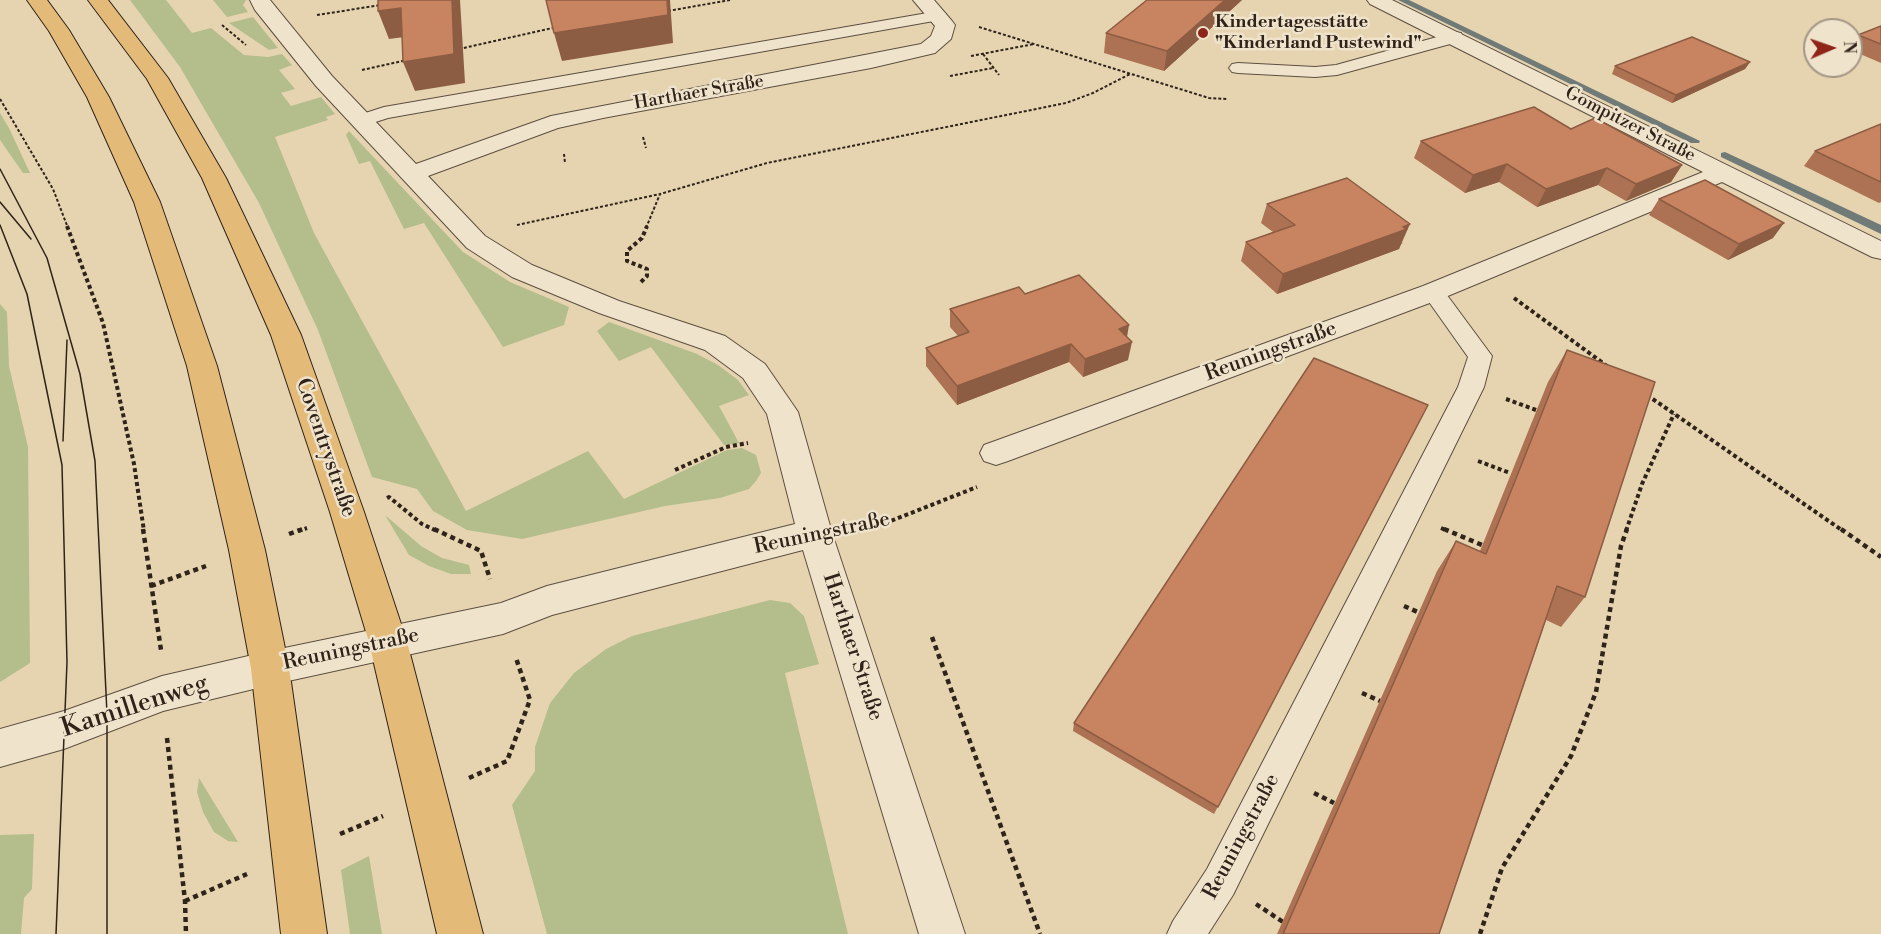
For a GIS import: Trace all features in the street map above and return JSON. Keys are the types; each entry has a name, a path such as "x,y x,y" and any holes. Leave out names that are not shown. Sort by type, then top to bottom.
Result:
{"main road":[{"path":"37,0 59,30 98,97 147,202 202,366 247,550 270,668 304,934"},
{"name":"Coventrystraße","path":"98,0 157,78 208,168 286,336 343,501 388,642 460,934"}],"street":[{"name":"Harthaer Straße","path":"261,0 262,6 324,81 476,242 522,271 609,307 715,343 754,371 782,412 815,533 942,934"},
{"path":"923,0 939,16"},
{"name":"Gompitzer Straße","path":"1377,0 1881,251"},
{"name":"Harthaer Straße","path":"412,174 497,142 582,116 928,49 941,39 945,25 939,16"},
{"name":"Reuningstraße","path":"996,453 1433,292 1724,172"},
{"name":"Reuningstraße","path":"270,668 503,618 547,601 815,533"},
{"name":"Kamillenweg","path":"0,748 64,730 162,694 270,668"}],"lane":[{"path":"363,120 384,113 939,16"},
{"path":"1238,68 1315,72 1337,70 1455,37"},
{"name":"Reuningstraße","path":"1186,934 1220,882 1472,387 1480,356 1433,292"}],"path":[{"path":"660,12 730,0"},
{"path":"317,15 388,4"},
{"path":"970,24 1209,98"},
{"path":"450,51 562,25"},
{"path":"965,57 1036,44"},
{"path":"982,54 999,75"},
{"path":"358,71 416,59"},
{"path":"509,227 660,194 767,164 1066,103 1131,74"},
{"path":"0,99 52,189 103,322 134,464 160,637"},
{"path":"635,288 646,276 647,269 627,261 627,250 642,238 660,194"},
{"path":"1479,273 1609,367"},
{"path":"1646,394 1881,556"},
{"path":"1480,934 1503,868 1571,756 1596,692 1621,546 1642,483 1674,414"},
{"path":"675,470 726,447 789,433"},
{"name":"Reuningstraße","path":"815,533 856,531 878,526 998,479 996,453"},
{"path":"932,637 1040,934"},
{"path":"170,758 185,901 186,934"}],"green space":[{"path":"130,0 166,0 192,33 211,28 244,55 268,57 282,54 292,65 279,70 295,89 281,93 291,106 321,97 335,114 326,117 328,120 275,137 314,233 466,511 588,451 624,499 727,450 742,448 756,455 761,473 756,481 749,489 720,498 665,506 522,539 467,530 433,511 417,489 372,477 318,330 259,203 180,67"},
{"path":"213,0 246,0 243,5 248,12 227,17"},
{"path":"253,17 278,48 269,50 229,23"},
{"path":"0,113 30,173 23,173 0,140"},
{"path":"349,131 463,252 510,282 569,307 564,325 503,347 424,223 404,229 370,161 359,164 346,135"},
{"path":"0,304 7,312 9,366 28,447 30,663 0,682"},
{"path":"609,322 697,354 718,365 738,380 749,395 719,406 739,443 724,445 651,347 619,361 597,331"},
{"path":"385,515 421,546 442,558 469,565 471,574 451,574 409,555"},
{"path":"770,600 790,603 804,616 819,664 785,673 848,934 547,934 512,805 535,771 535,747 550,703 574,673 606,649 632,636"},
{"path":"199,778 238,842 228,841 214,832 203,812 197,792"},
{"path":"34,834 32,889 24,898 21,934 0,934 0,835"},
{"path":"369,856 382,934 350,934 341,870"}],"building":[{"path":"378,0 452,0 454,54 403,62 401,8 378,11"},
{"path":"546,0 667,0 668,15 554,33"},
{"path":"1147,0 1225,0 1167,51 1106,33"},
{"path":"1881,26 1881,44 1863,37 1863,33"},
{"path":"1692,37 1750,62 1676,95 1615,66"},
{"path":"1534,107 1571,129 1595,118 1682,165 1636,184 1607,168 1546,189 1507,164 1473,175 1421,141"},
{"path":"1881,124 1881,182 1815,151"},
{"path":"1347,178 1410,224 1403,227 1407,229 1283,274 1246,242 1295,225 1267,204"},
{"path":"1705,180 1784,223 1739,244 1659,199"},
{"path":"1079,275 1129,325 1119,329 1132,342 1085,359 1071,344 957,386 926,348 969,332 950,309 1019,287 1025,294"},
{"path":"1567,350 1655,382 1585,597 1557,586 1439,934 1283,934 1456,541 1486,554"},
{"path":"1314,358 1428,405 1218,807 1074,723"}],"waterway":[{"path":"1402,0 1695,141"},
{"path":"1725,155 1881,230"}],"tram line":[{"path":"0,169 47,258 80,374 95,461 107,714 107,934"},
{"path":"0,202 31,239"},
{"path":"0,225 27,294 62,465 67,662 56,934"},
{"path":"63,441 67,340"}],"place":[{"name":"Kindertagesstätte \"Kinderland Pustewind\"","path":"1203,33"}]}
